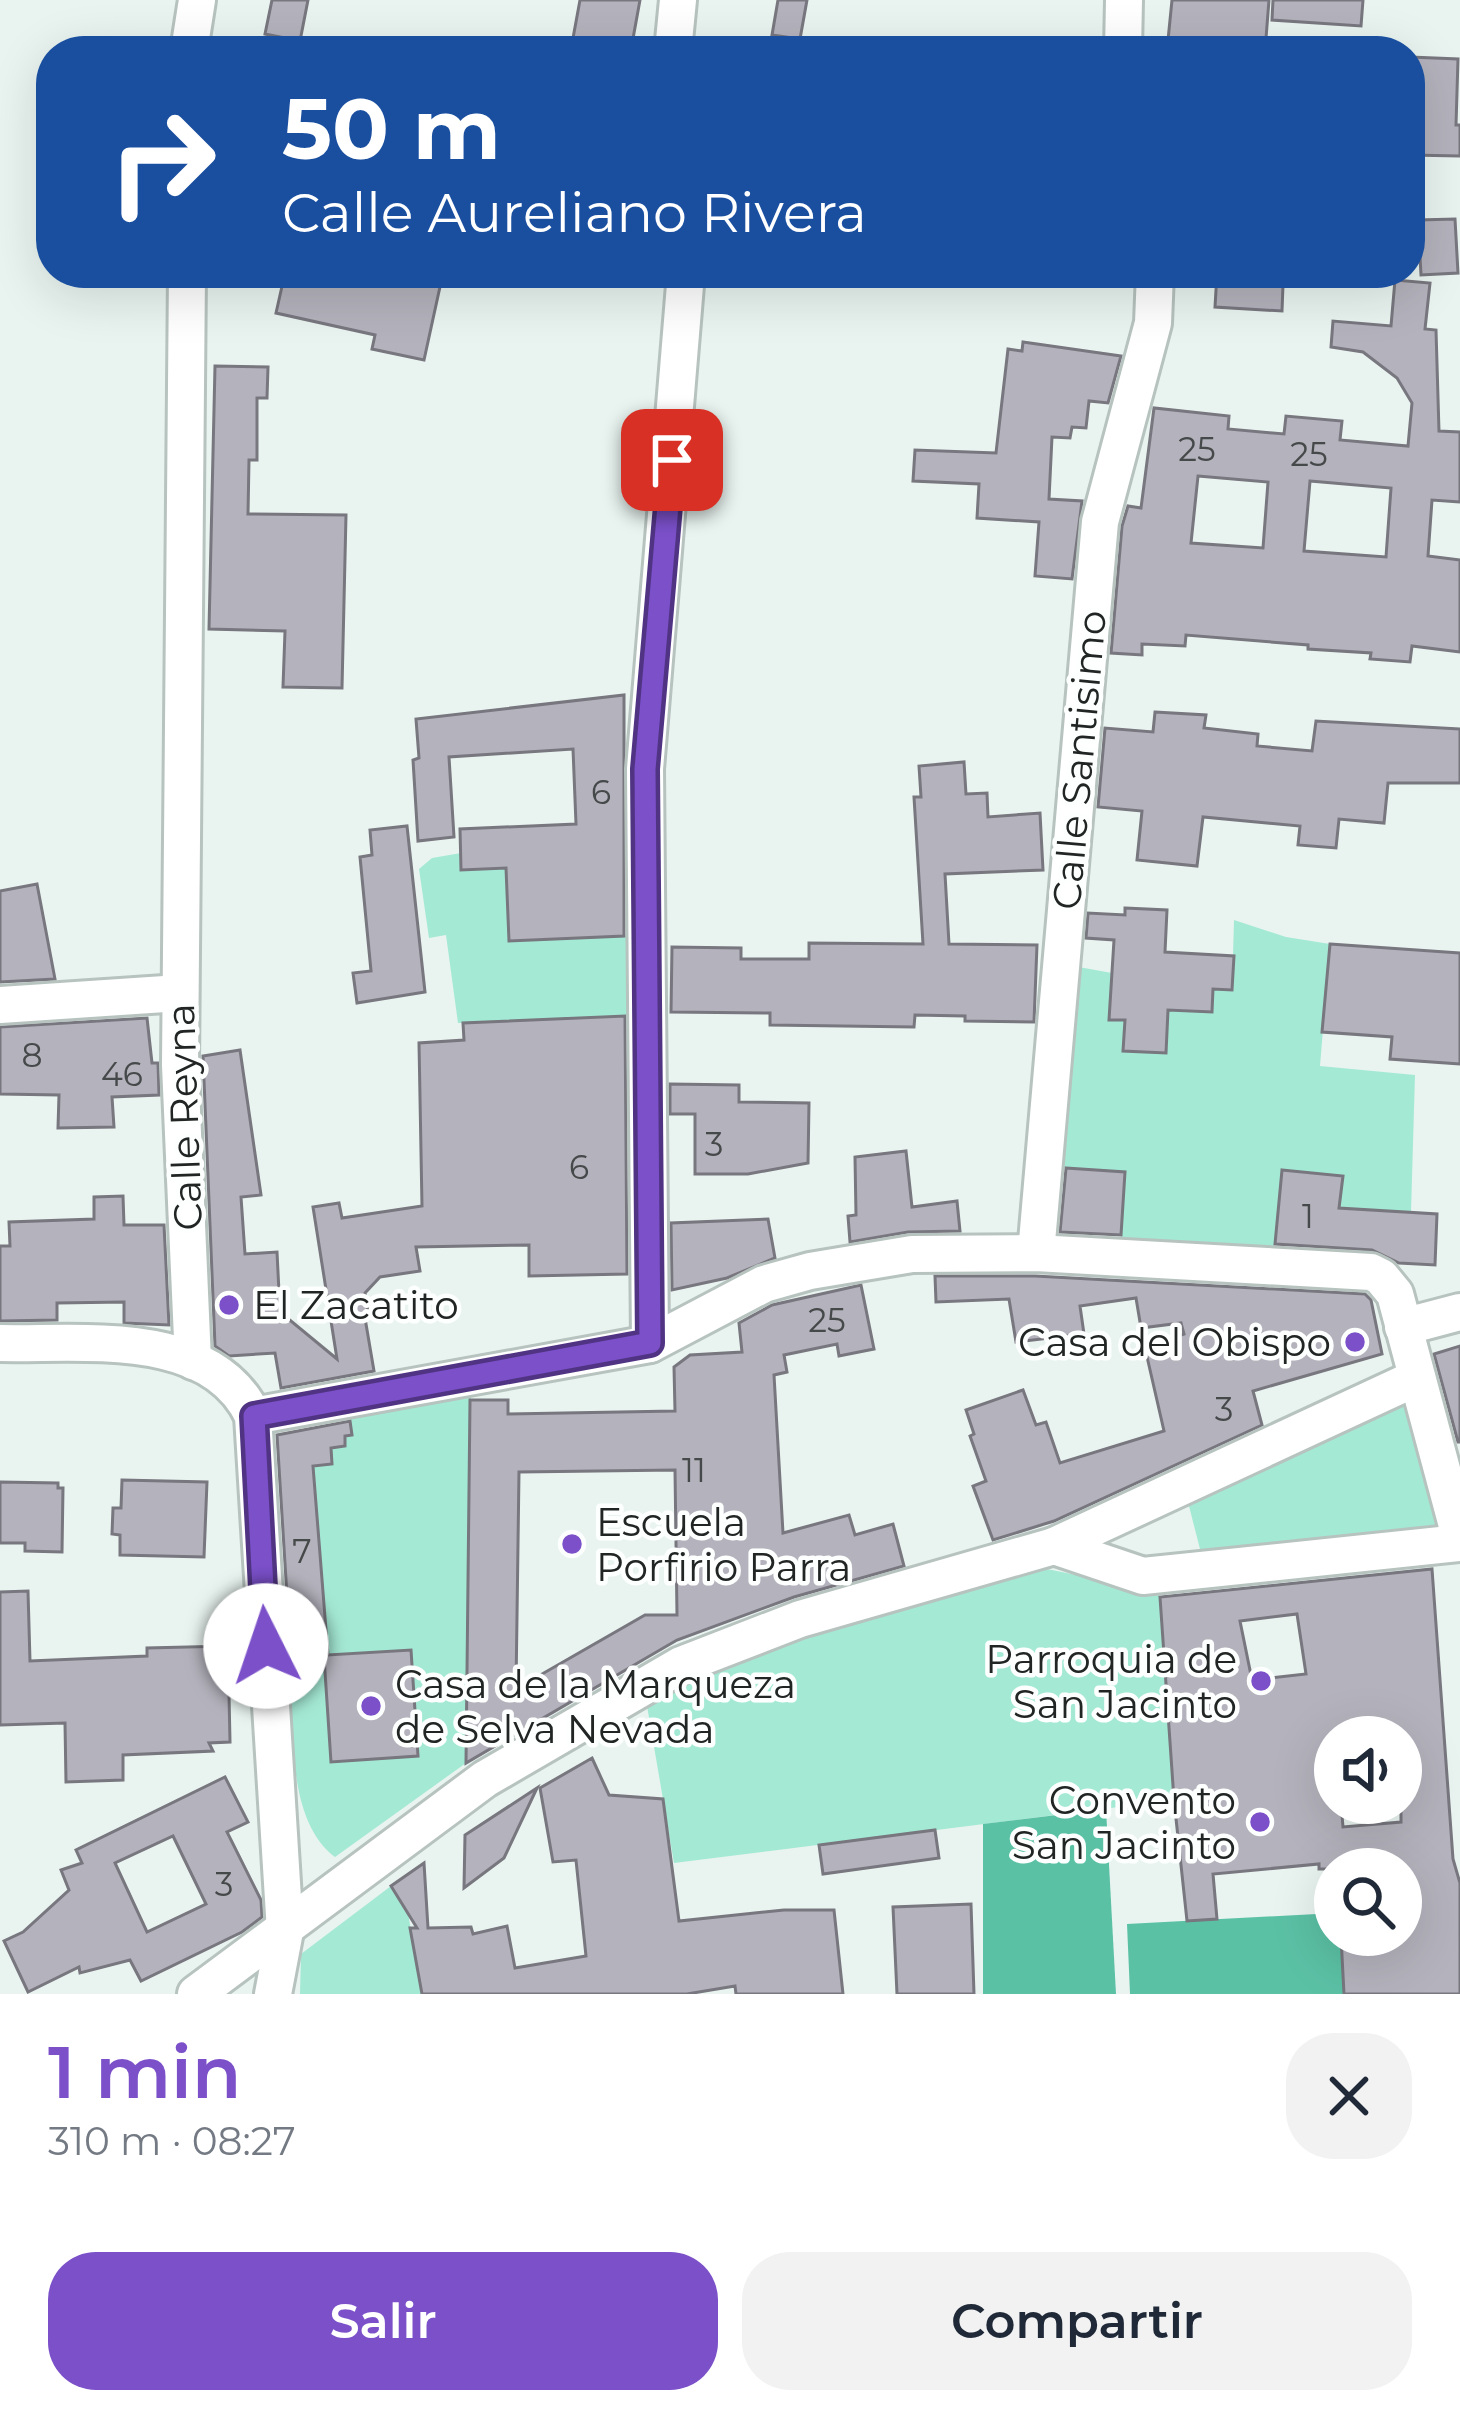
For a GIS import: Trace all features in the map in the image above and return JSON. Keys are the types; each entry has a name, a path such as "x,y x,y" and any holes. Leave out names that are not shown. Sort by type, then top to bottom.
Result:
{"street":[{"path":"191,36 197,0"},
{"path":"674,36 678,0"},
{"path":"1123,36 1124,0"},
{"name":"Calle Reyna","path":"187,288 180,993 193,1361"},
{"path":"650,1343 645,769 685,288"},
{"name":"Calle Santisimo","path":"1036,1253 1100,522 1153,323 1154,288"},
{"path":"0,1005 180,993"},
{"path":"254,1416 650,1343 744,1293 787,1276 912,1254 1036,1253 1359,1272 1381,1276 1390,1285 1460,1540 1143,1576 1054,1546"},
{"path":"1403,1327 1460,1312"},
{"path":"0,1343 138,1347 193,1361 236,1385 254,1416 285,1930 273,1994"},
{"path":"196,1994 485,1779 681,1666 800,1618 1054,1546 1416,1378"}],"green space":[{"path":"461,853 462,870 527,867 507,892 510,941 631,935 629,1016 458,1023 446,935 429,938 419,869 432,858"},
{"path":"1234,920 1286,937 1330,944 1320,1066 1415,1075 1411,1212 1380,1211 1377,1262 1334,1259 1342,1176 1282,1170 1273,1256 1120,1247 1125,1172 1053,1167 1073,966 1112,973 1109,1019 1125,1020 1123,1050 1166,1053 1168,1010 1213,989 1232,990"},
{"path":"471,1392 466,1763 335,1857 307,1819 293,1739 290,1660 306,1659 304,1638 327,1636 313,1466 331,1464 331,1448 345,1446 345,1436 352,1434 349,1414"},
{"path":"1404,1398 1438,1534 1201,1553 1189,1506"},
{"path":"1047,1569 1159,1592 1174,1800 674,1863 647,1706 694,1680 792,1640"},
{"path":"1106,1809 1116,1994 983,1994 983,1824"},
{"path":"391,1886 408,1913 422,1994 300,1994 301,1954"},
{"path":"1314,1914 1314,1956 1342,1956 1344,1994 1130,1994 1127,1924"}],"building":[{"path":"272,0 308,0 301,36 265,34"},
{"path":"580,0 640,0 633,36 573,36"},
{"path":"778,0 807,0 801,36 772,35"},
{"path":"1172,0 1269,0 1266,36 1168,36"},
{"path":"1273,0 1363,0 1361,26 1272,20"},
{"path":"1425,58 1458,59 1460,156 1425,155"},
{"path":"1455,219 1458,273 1425,275 1425,220"},
{"path":"1425,283 1430,283 1425,329 1436,330 1439,431 1460,432 1460,502 1432,500 1428,556 1460,560 1460,652 1412,646 1410,662 1370,659 1371,653 1308,649 1308,645 1186,635 1185,646 1142,644 1142,655 1111,653 1122,526 1128,506 1141,508 1154,408 1229,416 1228,429 1284,434 1286,416 1342,421 1340,440 1408,446 1412,403 1397,378 1363,352 1331,347 1333,321 1391,326 1394,288 1425,288","holes":["1198,476 1268,482 1263,548 1191,543","1310,481 1391,488 1386,557 1304,551"]},
{"path":"282,288 440,288 424,360 372,349 375,335 276,313"},
{"path":"1216,288 1283,288 1282,311 1215,307"},
{"path":"1023,342 1121,356 1108,403 1089,401 1086,428 1072,427 1070,438 1052,437 1049,499 1082,501 1072,579 1035,576 1039,522 977,518 979,484 913,481 915,450 996,453 1008,349 1022,351"},
{"path":"215,366 268,367 267,398 257,398 257,460 249,460 248,514 346,515 342,688 283,687 285,631 209,629"},
{"path":"624,695 624,936 509,941 506,868 461,870 460,829 576,824 573,749 449,757 454,837 418,841 413,760 419,758 416,719"},
{"path":"1155,712 1206,715 1204,728 1258,734 1257,746 1312,751 1316,721 1460,729 1460,783 1388,783 1384,823 1339,819 1336,848 1298,845 1300,826 1203,817 1197,866 1137,860 1142,811 1098,807 1105,728 1153,732"},
{"path":"964,762 966,794 987,793 988,817 1040,813 1043,870 945,874 949,944 1037,945 1034,1022 915,1015 914,1027 770,1025 770,1013 671,1012 672,947 741,948 741,959 809,959 809,943 923,944 914,797 921,797 919,766"},
{"path":"407,826 425,992 357,1003 353,973 371,971 360,857 372,855 370,830"},
{"path":"37,884 55,979 0,982 0,891"},
{"path":"1125,908 1167,910 1165,952 1234,956 1232,990 1213,989 1212,1012 1168,1010 1166,1053 1123,1051 1125,1020 1109,1020 1114,940 1086,938 1088,913 1125,915"},
{"path":"1330,944 1460,953 1460,1064 1390,1059 1392,1037 1322,1032"},
{"path":"625,1016 627,1274 529,1276 529,1245 416,1247 420,1271 380,1277 365,1293 374,1371 281,1388 275,1353 229,1356 215,1346 203,1056 240,1050 261,1195 241,1197 245,1254 277,1252 280,1312 337,1359 313,1207 339,1203 342,1218 422,1206 419,1043 464,1040 463,1023"},
{"path":"147,1018 152,1063 158,1063 159,1095 112,1097 114,1127 58,1128 59,1095 0,1094 0,1027"},
{"path":"670,1084 739,1085 739,1102 809,1103 808,1163 748,1174 695,1174 695,1114 670,1114"},
{"path":"906,1151 912,1207 957,1201 960,1231 908,1232 850,1242 848,1216 856,1215 855,1157"},
{"path":"1066,1168 1125,1172 1121,1235 1060,1232"},
{"path":"1282,1170 1343,1176 1339,1208 1437,1214 1435,1265 1399,1263 1372,1250 1275,1244"},
{"path":"123,1196 124,1225 164,1225 169,1325 124,1323 124,1302 57,1303 57,1320 0,1321 0,1246 10,1246 9,1222 94,1219 94,1197"},
{"path":"768,1219 775,1258 727,1278 672,1290 671,1223"},
{"path":"935,1276 1035,1276 1365,1294 1371,1300 1382,1354 1253,1391 1262,1425 1054,1521 993,1540 973,1486 986,1481 966,1410 1023,1390 1036,1425 1046,1422 1060,1463 1164,1431 1145,1348 1184,1334 1181,1323 1141,1328 1136,1298 1080,1306 1084,1334 1016,1342 1009,1299 936,1302"},
{"path":"861,1285 874,1349 839,1356 837,1344 784,1355 787,1372 774,1375 783,1533 849,1515 855,1535 893,1524 904,1566 794,1597 677,1640 466,1763 470,1400 508,1400 508,1414 675,1411 674,1367 690,1355 742,1352 739,1323 772,1305","holes":["675,1470 677,1615 645,1615 516,1689 519,1472"]},
{"path":"1460,1346 1460,1442 1458,1442 1434,1354"},
{"path":"350,1421 352,1435 345,1436 345,1446 331,1448 332,1464 313,1466 328,1655 411,1650 418,1756 331,1762 324,1657 291,1660 277,1435"},
{"path":"122,1480 207,1482 204,1557 120,1555 120,1535 112,1534 113,1508 121,1508"},
{"path":"0,1482 58,1483 63,1488 62,1552 25,1551 25,1543 0,1543"},
{"path":"1432,1569 1453,1859 1460,1883 1460,1994 1344,1994 1342,1956 1422,1956 1422,1848 1314,1848 1314,1864 1213,1874 1217,1919 1187,1921 1160,1597","holes":["1297,1614 1306,1674 1252,1680 1240,1621"]},
{"path":"28,1591 30,1661 147,1656 147,1648 228,1646 230,1742 209,1743 213,1751 123,1755 123,1780 66,1782 65,1723 0,1725 0,1592"},
{"path":"592,1758 609,1795 663,1799 679,1921 834,1910 843,1994 736,1994 735,1986 687,1994 422,1994 410,1928 417,1928 391,1886 424,1863 428,1928 471,1927 473,1934 507,1926 515,1968 586,1956 576,1860 553,1862 540,1788"},
{"path":"225,1777 248,1822 227,1832 261,1900 262,1917 242,1932 141,1981 130,1960 80,1973 79,1967 28,1992 4,1941 23,1932 69,1890 61,1870 82,1863 76,1850","holes":["173,1836 206,1904 147,1932 115,1863"]},
{"path":"537,1788 504,1858 464,1888 465,1835"},
{"path":"935,1830 939,1858 823,1874 819,1845"},
{"path":"971,1904 974,1994 897,1994 893,1907"}],"place":[{"name":"El Zacatito","path":"229,1305"},
{"name":"Casa del Obispo","path":"1355,1342"},
{"name":"Escuela Porfirio Parra","path":"572,1544"},
{"name":"Parroquia de San Jacinto","path":"1261,1681"},
{"name":"Casa de la Marqueza de Selva Nevada","path":"371,1706"},
{"name":"Convento San Jacinto","path":"1260,1822"}],"route":[{"path":"266,1646 254,1416 650,1343 645,769 672,460"}]}
